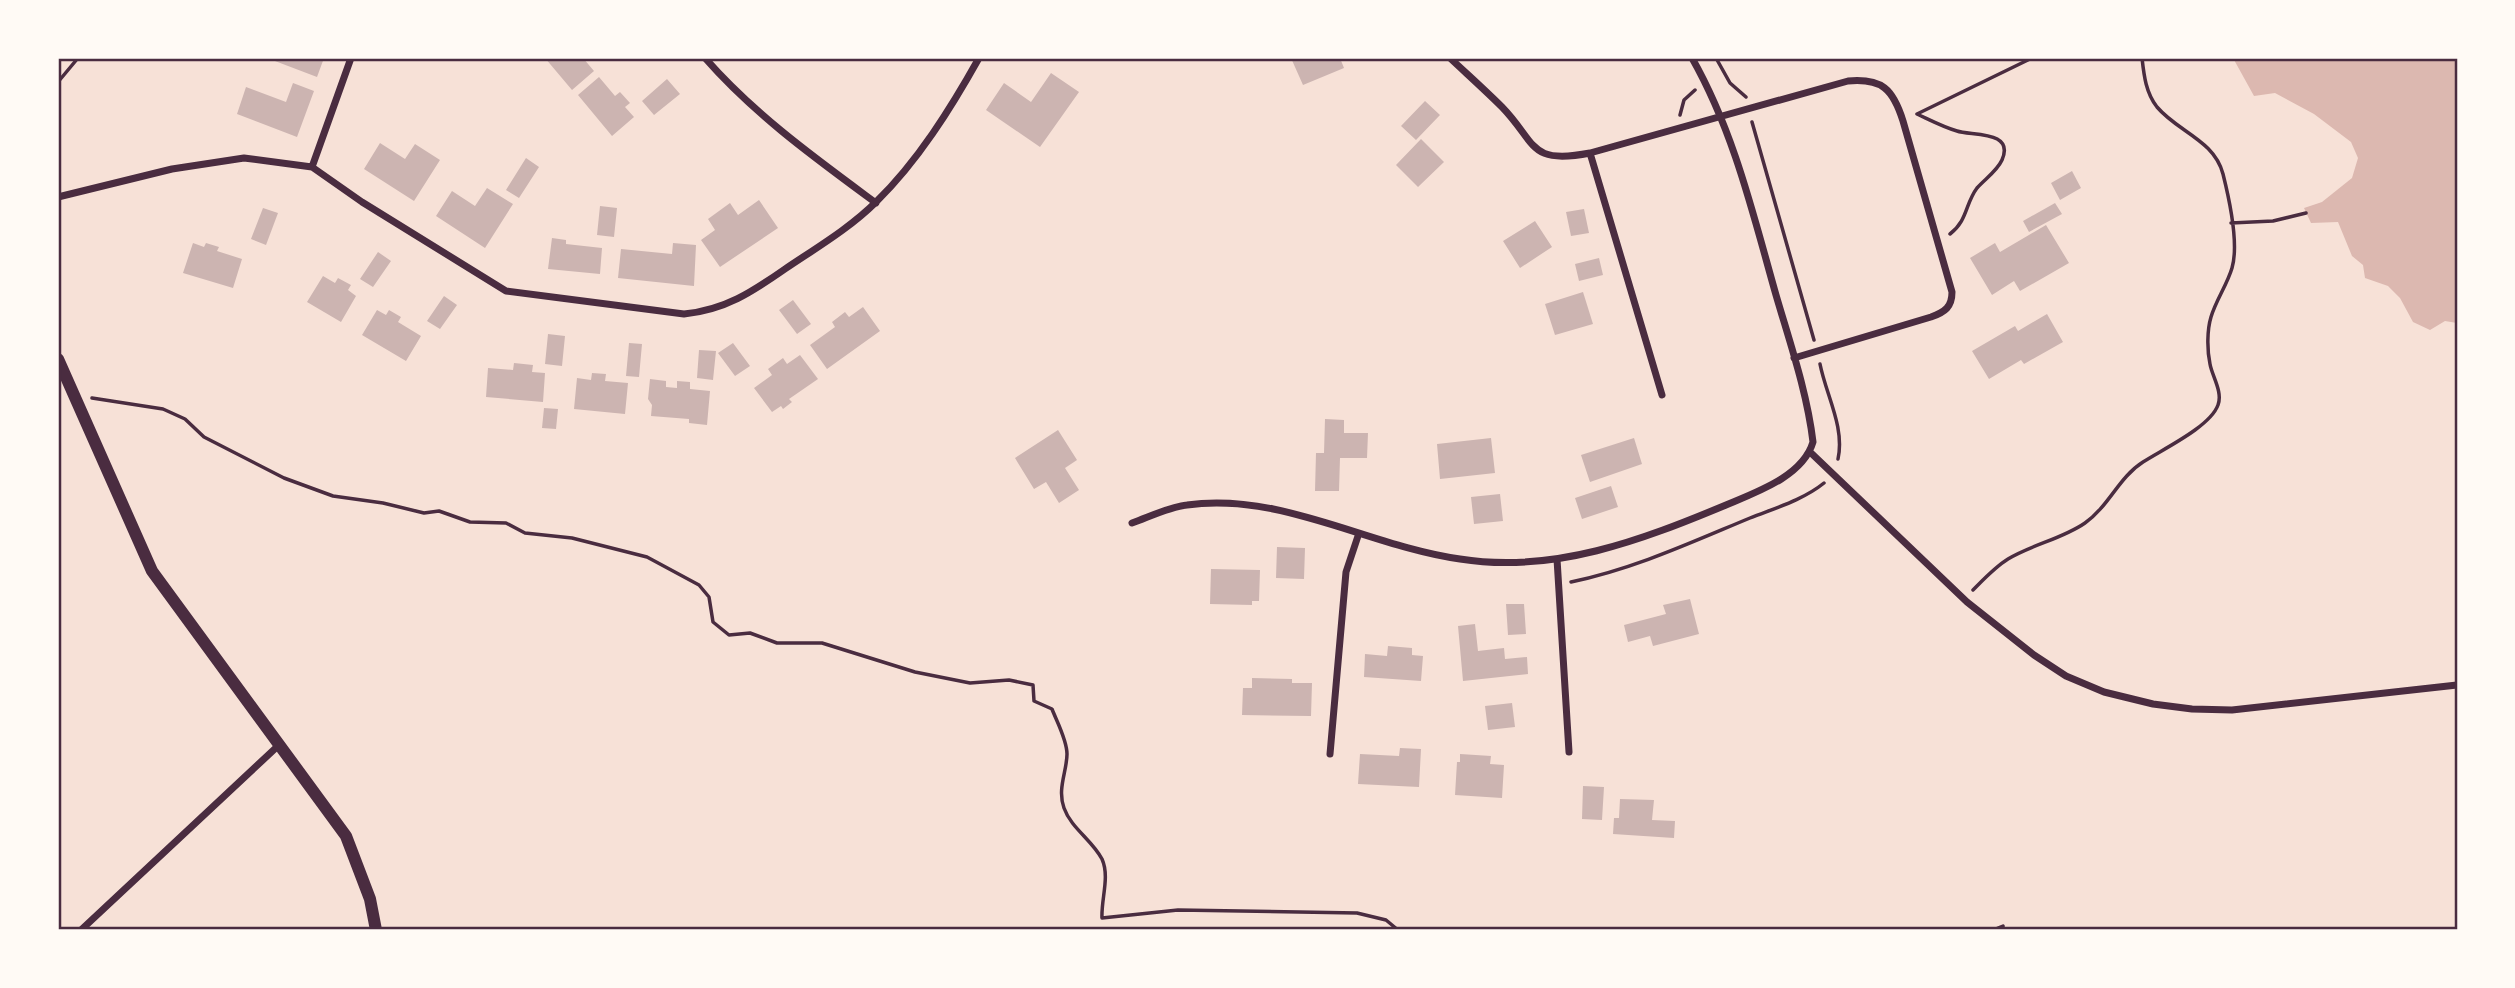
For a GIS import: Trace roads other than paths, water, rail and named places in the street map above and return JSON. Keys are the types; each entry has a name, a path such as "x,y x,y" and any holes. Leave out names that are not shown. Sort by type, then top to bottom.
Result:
{"street":[{"path":"312,167 351,58"},
{"path":"705,58 732,89 789,138 876,203"},
{"path":"58,197 172,169 244,158 312,167 362,202 506,291 684,314 706,312 732,303 809,253 876,203 928,140 979,58"},
{"path":"1450,58 1504,110 1530,145 1554,156 1590,153 1848,81 1867,79 1887,89 1900,109 1952,292 1952,301 1949,308 1931,317 1794,358"},
{"path":"1132,523 1184,505 1223,502 1307,516 1397,545 1462,560 1492,562 1557,559 1599,551 1655,534 1755,493 1801,464 1810,452 1813,442 1794,358 1743,177 1722,118 1692,58"},
{"path":"1590,153 1662,395"},
{"path":"58,359 152,571 346,836 370,899 376,930"},
{"path":"1810,452 1964,599 2034,655 2066,676 2104,692 2153,704 2232,710 2457,685"},
{"path":"1330,754 1346,572 1359,533"},
{"path":"1557,559 1569,752"},
{"path":"81,930 280,744"}]}
